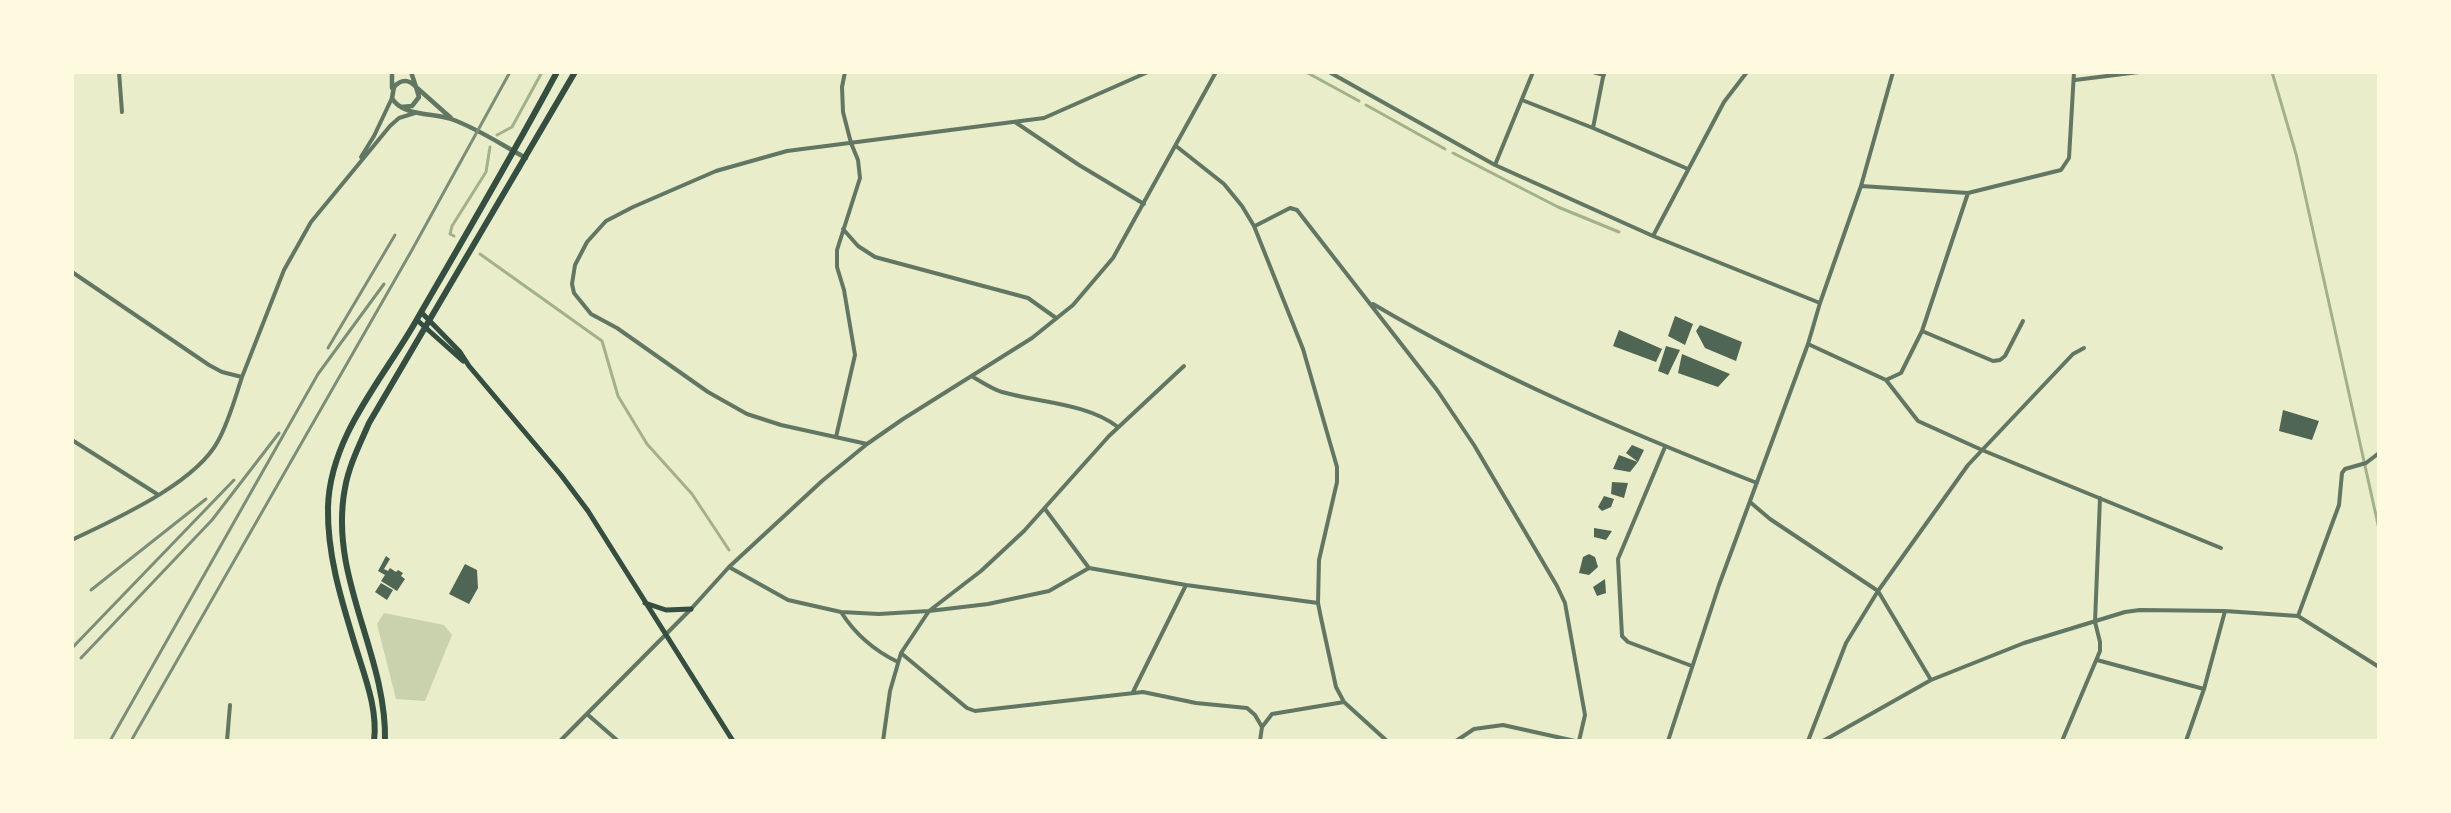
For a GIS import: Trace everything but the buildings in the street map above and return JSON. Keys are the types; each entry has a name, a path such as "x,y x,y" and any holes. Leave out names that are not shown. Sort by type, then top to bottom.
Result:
{"highway":[{"path":"374,741 372,702 335,578 328,505 336,460 346,437 417,320 514,152 557,72"},
{"path":"385,741 383,701 347,575 342,540 342,508 351,465 369,423 575,72"}],"main road":[{"path":"421,312 460,352 588,511 733,741"},
{"path":"417,320 469,366"},
{"path":"645,603 666,610 691,609"}],"street":[{"path":"119,72 122,112"},
{"path":"354,168 374,136 392,98 392,72"},
{"path":"401,107 412,106 419,94 411,72"},
{"path":"837,437 855,355 844,290 837,267 837,250 860,178 858,160 843,112 842,87 845,72"},
{"path":"867,444 762,420 708,392 648,348 591,314 574,293 572,284 575,266 587,242 606,221 716,171 787,151 1055,115 1148,72"},
{"path":"1329,72 1496,165 1653,236 1820,303"},
{"path":"1496,165 1533,72"},
{"path":"1593,72 1604,74 1593,128"},
{"path":"1653,236 1724,102 1747,72"},
{"path":"1668,741 1692,666 1808,344 1820,303 1862,186 1893,72"},
{"path":"1862,186 1968,193 2061,170 2069,158 2074,72"},
{"path":"2075,80 2139,72"},
{"path":"560,741 665,636 729,567 822,481 867,444 1032,338 1073,305 1113,258 1214,73"},
{"path":"392,90 401,81 410,82 451,118 526,158"},
{"path":"392,98 395,104 401,107 451,118"},
{"path":"1522,100 1688,169"},
{"path":"72,540 184,478 212,450 226,423 284,270 310,222 390,126 399,118 419,112"},
{"path":"1015,122 1079,165 1144,204"},
{"path":"1176,146 1224,184 1242,206 1254,226 1303,350 1337,467 1337,482 1319,560 1318,603 1331,667 1336,687 1344,702 1387,741"},
{"path":"1886,380 1901,373 1922,331 1968,193"},
{"path":"1254,226 1290,208 1297,210 1437,390 1474,445 1565,603 1585,715 1577,741 1503,725 1474,729 1456,741"},
{"path":"843,229 858,246 875,256 1028,298 1056,318"},
{"path":"72,272 209,365 222,372 242,377"},
{"path":"1369,302 1435,341 1502,375 1665,447 1757,483"},
{"path":"1922,331 1993,361 2005,356 2023,321"},
{"path":"1808,344 1886,380 1918,421 1982,450 2221,548"},
{"path":"1808,741 1846,643 1878,591 1968,465 2073,354 2084,348"},
{"path":"883,741 890,691 901,653 929,611 981,571 1045,509 1118,427 1184,366"},
{"path":"972,377 998,391 1093,413 1108,419 1118,427"},
{"path":"72,440 157,494"},
{"path":"1665,447 1618,559 1622,636 1628,642 1692,666"},
{"path":"2298,616 2339,506 2342,473 2345,469 2366,463 2379,453"},
{"path":"2062,741 2097,660 2100,642 2095,622 2100,498"},
{"path":"1750,502 1770,519 1878,591 1931,680"},
{"path":"1045,509 1089,568"},
{"path":"729,567 788,600 841,612 879,614 988,604 1049,591 1089,568 1186,585 1318,603"},
{"path":"1133,692 1186,585"},
{"path":"1823,741 1931,680 2024,643 2125,612 2140,610 2225,610 2298,616 2379,667"},
{"path":"2186,741 2204,689 2225,610"},
{"path":"841,612 853,630 885,656 898,662"},
{"path":"901,653 967,708 975,711 1133,692 1157,694 1196,703 1247,708 1255,715 1262,728"},
{"path":"2097,660 2204,689"},
{"path":"1260,741 1262,728 1268,717 1276,712 1344,702"},
{"path":"227,741 230,705"},
{"path":"587,714 618,741"}],"green space":[{"path":"384,613 444,625 452,635 425,701 396,699 377,624"}],"waterway":[{"path":"497,135 512,127 542,72"},
{"path":"1306,72 1359,101"},
{"path":"2272,72 2296,154 2379,529"},
{"path":"1366,105 1445,149"},
{"path":"454,236 450,234 452,226 486,172 490,147"},
{"path":"1453,153 1558,207 1619,232"},
{"path":"480,254 602,341 618,396 647,444 692,494 729,550"}],"railway":[{"path":"131,741 412,250 510,72"},
{"path":"328,348 395,235"},
{"path":"110,741 318,374 384,284"},
{"path":"81,658 212,520 279,433"},
{"path":"72,648 234,480"},
{"path":"91,590 206,499"}]}
